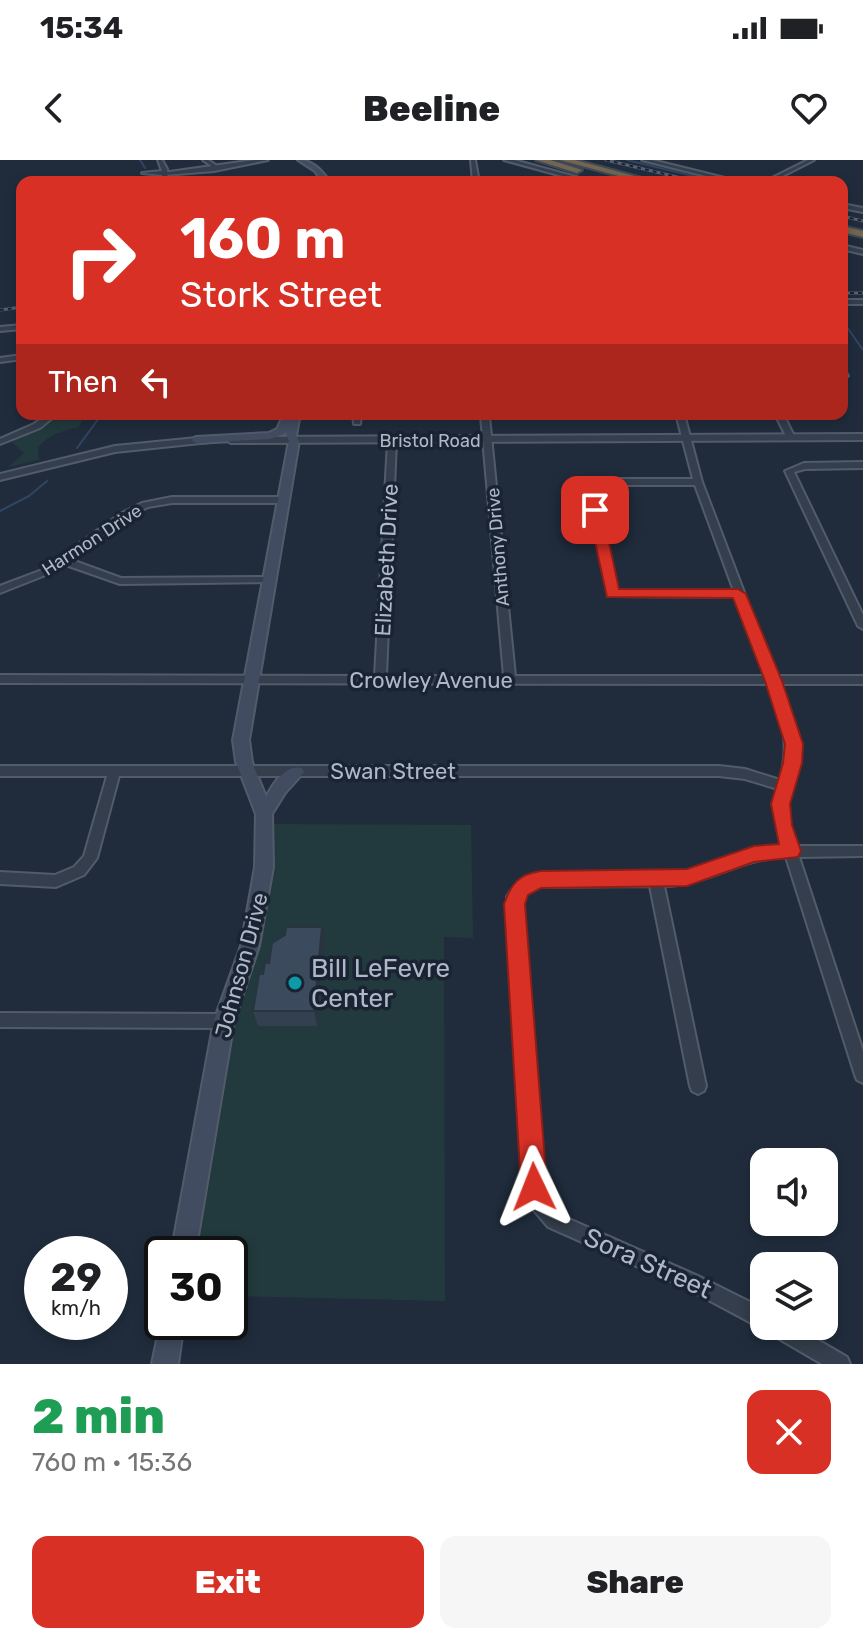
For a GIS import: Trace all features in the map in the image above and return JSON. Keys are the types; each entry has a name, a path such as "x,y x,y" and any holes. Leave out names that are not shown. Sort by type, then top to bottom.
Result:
{"highway":[{"path":"540,160 603,176"},
{"path":"564,160 628,176"}],"main road":[{"path":"291,160 316,176"},
{"path":"301,160 322,176"},
{"path":"308,171 312,176"},
{"path":"196,440 275,435 289,420"},
{"name":"Johnson Drive","path":"292,420 291,436 294,441"},
{"name":"Johnson Drive","path":"186,1236 224,1021 256,922 266,854 264,814 248,772 241,740 294,441 300,436 303,420"},
{"path":"264,814 279,789 296,772"},
{"path":"165,1364 169,1340"}],"street":[{"path":"160,160 165,173"},
{"path":"205,160 215,166"},
{"path":"165,173 249,160"},
{"path":"145,173 214,169 265,160"},
{"path":"507,160 568,176"},
{"path":"645,160 713,176"},
{"path":"779,176 812,160"},
{"path":"0,442 22,434 44,420"},
{"name":"Anthony Drive","path":"486,420 510,680"},
{"path":"681,420 698,482 794,744 793,763 784,786 781,814 863,1075"},
{"path":"782,420 791,438"},
{"name":"Bristol Road","path":"0,477 115,449 196,440 863,437"},
{"name":"Elizabeth Drive","path":"380,680 392,441"},
{"path":"863,465 790,469 790,476 863,626"},
{"path":"698,482 589,482 613,593 738,594"},
{"name":"Harmon Drive","path":"0,590 39,575 125,515 154,503 283,500"},
{"path":"62,560 120,581 268,580"},
{"name":"Crowley Avenue","path":"0,679 863,680"},
{"name":"Swan Street","path":"0,771 719,771 745,774 784,786"},
{"path":"0,878 62,880 79,871 90,858 114,771"},
{"path":"698,1086 656,880 701,875 754,854 863,851"},
{"name":"Sora Street","path":"656,880 531,881 514,897 537,1201 554,1221 692,1282 750,1312"},
{"path":"0,1020 224,1021"},
{"path":"800,1340 840,1364"}],"green space":[{"path":"42,420 82,420 79,427 57,434 38,447 39,460 8,467 24,453 9,439"},
{"path":"266,824 471,825 473,938 444,937 445,1301 248,1296 248,1236 187,1236 246,958"}],"building":[{"name":"Bill LeFevre Center","path":"286,927 322,927 314,1011 253,1011 259,974 263,974 265,962 269,963 272,943 285,935"}],"waterway":[{"path":"140,160 145,168"},
{"path":"627,160 693,176"},
{"path":"848,329 863,350"},
{"path":"77,448 98,420"},
{"path":"0,511 29,496 47,481"}],"railway":[{"path":"606,160 673,176"},
{"path":"848,217 863,221"},
{"path":"848,293 863,293"},
{"path":"0,310 16,308"}],"place":[{"name":"Bill LeFevre Center","path":"295,983"}],"route":[{"path":"534,1187 514,904 519,890 531,881 541,880 672,880 701,875 754,854 791,851 782,825 781,804 793,763 794,744 738,594 613,593 595,510"}]}
